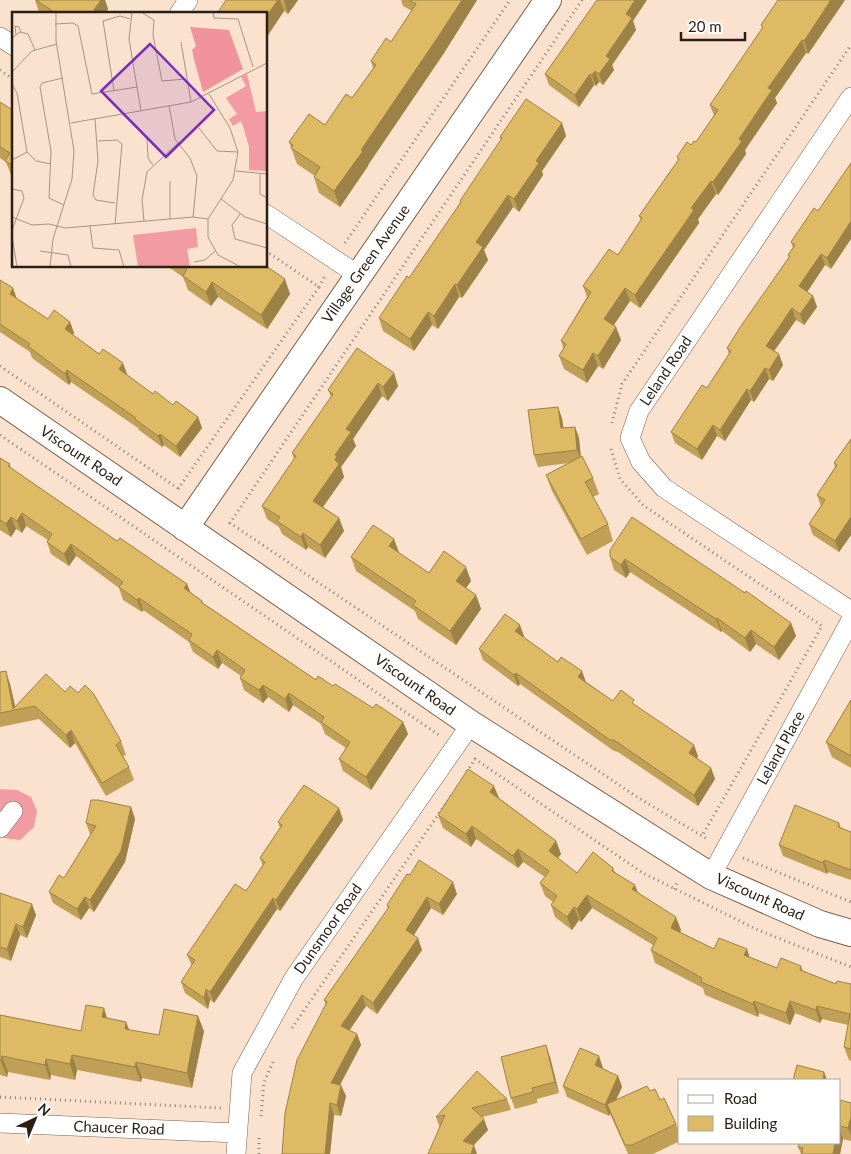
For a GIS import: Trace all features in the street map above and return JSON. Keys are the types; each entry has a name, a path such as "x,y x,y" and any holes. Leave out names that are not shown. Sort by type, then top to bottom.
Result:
{"street":[{"path":"180,12 188,0"},
{"name":"Village Green Avenue","path":"185,528 548,0"},
{"path":"0,37 12,45"},
{"name":"Leland Road","path":"851,97 639,411 630,438 641,462 664,488 851,611"},
{"path":"268,215 358,275"},
{"name":"Viscount Road","path":"0,400 471,724 711,876 820,924 851,933"},
{"name":"Leland Place","path":"711,876 851,620"},
{"name":"Dunsmoor Road","path":"236,1154 242,1073 294,978 471,724"},
{"path":"0,828 12,811"},
{"name":"Chaucer Road","path":"0,1123 237,1133"}],"path":[{"path":"178,489 319,287 334,259 510,0"},
{"path":"582,0 230,523 637,797 702,836 822,626 644,506 620,479 611,446"},
{"path":"612,428 622,384 851,45"},
{"path":"0,70 12,79"},
{"path":"268,252 319,287"},
{"path":"0,366 184,492"},
{"path":"0,434 437,734"},
{"path":"464,776 475,759 643,873 758,930 851,967"},
{"path":"291,1029 453,793"},
{"path":"740,856 851,902"},
{"path":"260,1124 264,1082 275,1059"},
{"path":"0,1097 222,1108"},
{"path":"259,1154 260,1132"}],"shaded area":[{"path":"1,789 17,790 31,797 37,811 34,827 20,840 4,838 0,835"}],"building":[{"path":"36,0 101,0 92,12 54,12"},
{"path":"226,0 278,0 268,14 268,12 218,12"},
{"path":"409,0 462,0 361,150 363,151 334,191 314,177 320,167 291,148 293,145 289,142 309,114 325,125 346,94 352,98 376,65 371,61 386,38 391,42 416,4"},
{"path":"597,0 635,0 626,14 632,18 606,56 610,59 599,74 595,71 592,75 590,74 575,95 545,74"},
{"path":"778,0 831,0 804,41 802,40 768,88 772,90 739,139 742,141 713,182 711,181 691,208 694,210 635,295 625,288 604,319 616,327 598,356 593,353 583,370 559,356 566,344 561,341 591,292 583,286 609,249 618,255 642,218 639,216 679,159 677,157 687,142 691,145 694,141 696,142 718,110 710,105 763,27 761,25"},
{"path":"526,99 562,123 536,161 539,163 514,199 508,195 476,242 483,247 457,285 455,284 434,316 428,312 410,339 379,318 461,202 502,138 500,137"},
{"path":"0,102 12,110 12,165 5,161 10,153 0,147"},
{"path":"851,163 851,221 827,258 821,254 799,286 813,296 800,314 792,308 766,346 779,354 769,370 765,368 750,391 747,389 720,430 713,425 697,449 671,432 702,385 707,388 731,351 727,348 790,256 788,255 795,245 791,242 814,208 818,211"},
{"path":"268,267 285,279 261,315 212,282 206,292 183,276 187,269"},
{"path":"0,280 13,288 10,294 48,319 54,310 70,322 65,329 99,354 103,349 123,363 119,369 153,394 155,391 173,405 176,401 198,417 176,446 160,434 158,436 136,418 67,370 65,374 28,346 30,344 0,324"},
{"path":"357,348 394,373 383,387 378,383 346,429 351,432 335,455 337,456 335,460 339,464 313,501 339,518 320,545 303,533 301,537 277,521 280,517 262,506 296,456 292,453 333,394 328,390"},
{"path":"558,407 561,428 575,427 577,450 534,455 528,410"},
{"path":"851,439 851,517 835,541 809,524 825,500 817,495 837,465 834,463"},
{"path":"582,456 593,478 585,482 608,524 581,539 546,475"},
{"path":"0,458 10,464 8,466 117,541 120,538 187,584 184,588 201,602 316,680 318,676 333,686 335,684 373,708 376,704 403,722 366,777 339,759 350,742 321,722 324,717 289,693 285,699 263,685 259,690 240,678 245,670 217,650 213,657 189,640 192,634 139,598 137,600 119,587 123,582 71,544 64,554 47,542 52,534 22,513 17,521 11,517 6,524 0,520"},
{"path":"632,517 745,593 746,591 791,623 774,647 751,630 745,638 625,559 621,565 610,557 610,550"},
{"path":"373,525 394,539 389,546 429,573 444,551 466,567 456,581 476,595 450,631 413,605 416,601 351,557"},
{"path":"505,614 520,625 515,631 558,662 561,657 582,671 578,677 613,701 621,690 634,700 632,703 694,745 689,753 711,768 694,795 614,740 610,740 516,673 514,675 479,649"},
{"path":"6,671 13,709 46,674 65,692 70,686 78,693 85,685 93,693 121,741 116,745 129,767 102,783 71,730 66,735 35,706 0,713 0,672"},
{"path":"851,700 851,756 826,742"},
{"path":"468,769 494,786 490,792 556,841 549,851 577,873 593,852 613,868 612,871 635,885 632,889 676,917 671,928 714,949 719,938 747,949 744,955 777,968 781,958 801,966 800,970 836,984 837,981 851,984 851,1049 844,1047 850,1014 817,1006 816,1010 790,1001 786,1013 754,1001 753,1004 701,982 702,978 651,950 657,938 587,895 577,909 574,907 567,917 551,905 557,896 540,883 549,871 518,849 513,856 472,826 466,834 438,815"},
{"path":"304,785 339,808 276,900 273,898 210,992 206,989 204,998 181,982 195,960 187,955 235,884 246,891 265,862 260,858 282,825 278,822"},
{"path":"91,800 131,807 121,851 90,900 85,897 77,909 49,892 59,875 64,878 96,826 86,823"},
{"path":"795,805 839,823 838,827 851,832 851,870 824,860 823,863 779,845"},
{"path":"419,860 453,882 439,904 427,897 406,930 418,938 373,1003 362,995 341,1026 357,1034 331,1083 341,1085 337,1105 330,1103 325,1154 282,1154 285,1113 297,1060 327,1002 324,1000 389,907 387,905 407,874 410,875"},
{"path":"0,893 32,904 23,927 16,924 7,949 0,947"},
{"path":"86,1005 104,1008 102,1017 126,1022 125,1029 159,1035 164,1009 198,1016 187,1073 136,1062 135,1067 72,1055 70,1064 46,1059 45,1065 2,1056 0,1061 0,1015 81,1031"},
{"path":"546,1045 555,1082 532,1088 533,1092 511,1098 501,1057"},
{"path":"580,1048 599,1056 595,1065 618,1076 605,1105 563,1086"},
{"path":"797,1065 824,1072 823,1079 793,1079"},
{"path":"477,1071 507,1099 472,1108 484,1119 463,1141 474,1145 471,1154 428,1154 445,1115 436,1117"},
{"path":"647,1086 650,1091 655,1089 660,1100 664,1098 676,1124 632,1145 625,1145 607,1104"},
{"path":"841,1100 851,1103 851,1117 848,1128 841,1126"},
{"path":"799,1144 835,1144 833,1154 802,1154 803,1148 798,1147"}]}
